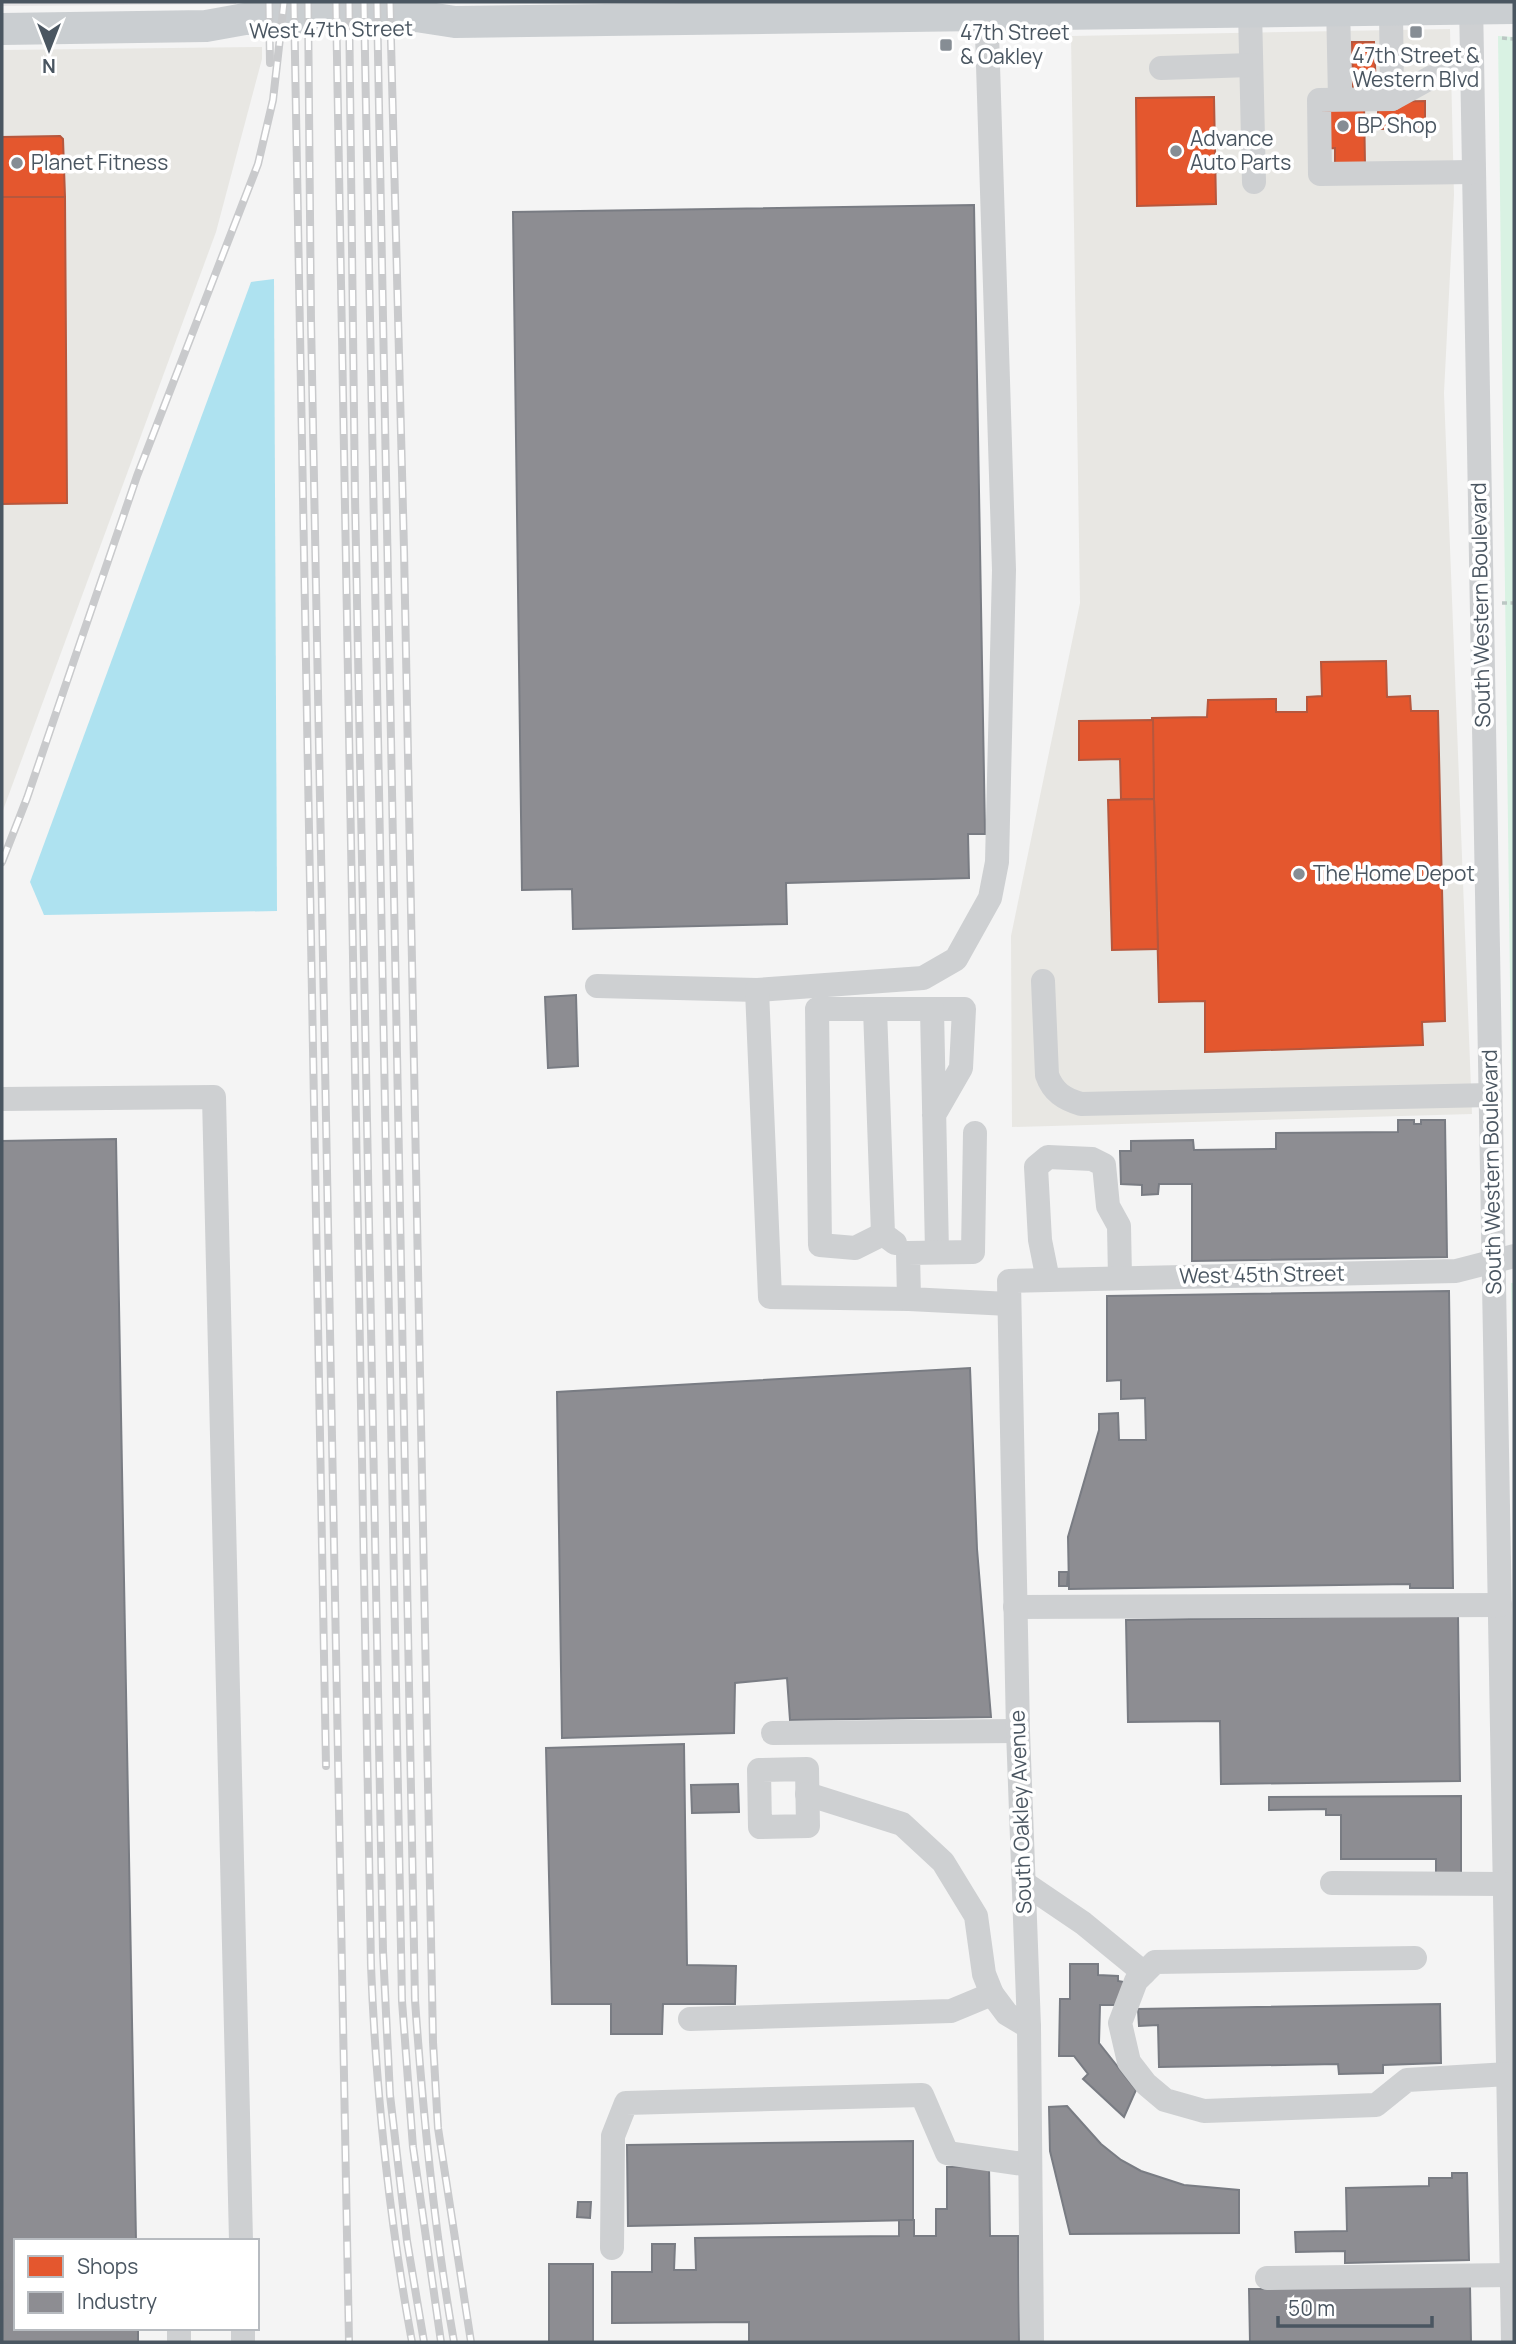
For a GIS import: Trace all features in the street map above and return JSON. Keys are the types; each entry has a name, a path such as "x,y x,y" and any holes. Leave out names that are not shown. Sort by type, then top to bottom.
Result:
{"main road":[{"name":"West 47th Street","path":"2,29 206,26 245,19 390,16 416,16 455,22 986,8 1250,10 1301,6 1471,5 1514,8"}],"street":[{"name":"South Western Boulevard","path":"1471,5 1491,1095 1504,1260 1500,1605 1513,2342"},
{"path":"1338,6 1340,99"},
{"path":"1392,99 1400,6"},
{"path":"597,986 757,990 923,978 957,959 990,898 996,862 1004,570 986,8"},
{"path":"1250,10 1254,182"},
{"path":"1161,68 1251,65"},
{"path":"1472,75 1432,77 1392,99 1319,100 1320,174 1473,172"},
{"path":"1044,981 1047,1075 1050,1084 1058,1093 1081,1104 1491,1095"},
{"name":"West 45th Street","path":"757,990 770,1297 909,1299 1009,1292 1048,1280 1456,1271 1504,1260"},
{"path":"883,1234 855,1248 820,1245 817,1009 964,1009 961,1068 934,1115 937,1252"},
{"path":"875,1009 883,1234"},
{"path":"2,1099 214,1097 241,2239"},
{"path":"883,1234 908,1253 973,1252 975,1133"},
{"path":"1048,1280 1040,1240 1036,1167 1048,1157 1092,1159 1104,1165 1108,1206 1119,1226 1120,1278"},
{"path":"908,1253 909,1299"},
{"name":"South Oakley Avenue","path":"1009,1292 1018,1731 1029,2027 1032,2342"},
{"path":"1015,1607 1500,1605"},
{"path":"774,1733 1018,1731"},
{"path":"807,1794 902,1824 943,1862 976,1916 984,1974 992,1994 1007,2014 1029,2027"},
{"path":"1024,1883 1083,1923 1144,1973"},
{"path":"1332,1883 1505,1884"},
{"path":"1415,1958 1155,1962 1136,1981 1120,2023 1129,2062 1146,2084 1165,2100 1204,2111 1376,2105 1407,2080 1508,2074"},
{"path":"690,2019 951,2011 992,1994"},
{"path":"612,2248 613,2136 626,2103 922,2095 947,2153 1030,2165"},
{"path":"1267,2278 1512,2275"}],"path":[{"path":"1502,38 1514,39"},
{"path":"1501,603 1514,603"}],"shaded area":[{"path":"2,2 236,2 236,4 2,6"},
{"path":"1450,29 1454,195 1444,393 1472,1114 1012,1127 1011,936 1080,603 1071,36"},
{"path":"262,47 262,59 216,232 2,813 2,50"}],"green space":[{"path":"1498,36 1514,37 1514,1221 1513,1221"},
{"path":"1511,1283 1514,1283 1514,1410"}],"water":[{"path":"274,279 277,911 44,915 30,882 251,282"}],"building: Shops":[{"path":"1352,42 1374,42 1376,89 1353,90"},
{"name":"Advance Auto Parts","path":"1214,97 1216,204 1137,206 1136,98"},
{"path":"1425,101 1425,128 1378,129 1378,102"},
{"name":"BP Shop","path":"1364,103 1365,165 1335,166 1335,148 1322,149 1320,104"},
{"path":"60,136 63,139 65,197 2,197 2,137"},
{"path":"2,197 65,197 67,503 2,504"},
{"name":"The Home Depot","path":"1386,661 1387,697 1410,696 1411,711 1438,711 1445,1021 1422,1022 1423,1045 1205,1052 1205,1001 1159,1002 1152,718 1207,717 1208,700 1276,699 1276,712 1307,712 1307,697 1322,696 1321,662"},
{"path":"1153,720 1154,799 1121,799 1120,759 1079,760 1079,721"},
{"path":"1154,799 1158,949 1112,950 1108,800"}],"building: Industry":[{"path":"974,205 985,834 968,834 969,878 786,883 787,924 573,929 572,889 522,890 513,212"},
{"path":"576,995 578,1066 548,1068 545,997"},
{"path":"1398,1120 1414,1120 1414,1124 1421,1124 1421,1120 1445,1120 1447,1257 1192,1261 1192,1184 1159,1184 1158,1194 1142,1195 1142,1185 1121,1184 1120,1151 1131,1151 1131,1141 1193,1140 1194,1150 1276,1149 1276,1133 1398,1132"},
{"path":"116,1139 136,2239 14,2239 14,2330 138,2330 138,2342 2,2342 2,1141"},
{"path":"1449,1291 1453,1588 1410,1588 1410,1584 1069,1589 1068,1537 1099,1430 1099,1414 1118,1413 1119,1440 1146,1440 1145,1398 1121,1399 1121,1380 1107,1381 1107,1296"},
{"path":"970,1368 977,1549 991,1717 790,1720 787,1678 735,1683 734,1733 562,1738 557,1392"},
{"path":"1059,1572 1068,1572 1067,1586 1059,1586"},
{"path":"1458,1615 1460,1781 1221,1784 1220,1721 1128,1722 1126,1620"},
{"path":"684,1744 687,1965 736,1966 735,2004 663,2004 662,2034 611,2034 611,2004 552,2004 546,1748"},
{"path":"738,1784 739,1812 692,1813 691,1785"},
{"path":"1461,1796 1461,1875 1436,1875 1436,1859 1341,1859 1341,1815 1326,1815 1326,1809 1269,1810 1269,1797"},
{"path":"1070,1964 1098,1964 1098,1975 1118,1976 1118,1981 1124,1982 1119,2005 1100,2005 1099,2043 1136,2090 1124,2117 1083,2079 1088,2074 1074,2056 1059,2056 1060,1999 1070,1999"},
{"path":"1440,2004 1441,2063 1383,2065 1383,2073 1339,2074 1338,2064 1159,2067 1158,2025 1139,2026 1138,2009"},
{"path":"1067,2106 1101,2144 1141,2171 1184,2185 1239,2190 1239,2233 1070,2234 1050,2151 1049,2107"},
{"path":"913,2141 913,2220 628,2226 627,2145"},
{"path":"989,2166 990,2236 1018,2236 1019,2342 749,2342 749,2322 612,2323 612,2272 652,2272 652,2244 675,2244 674,2270 696,2270 695,2238 899,2236 899,2220 914,2220 914,2236 936,2236 936,2209 947,2209 947,2167"},
{"path":"1452,2173 1467,2173 1469,2260 1345,2263 1345,2251 1296,2252 1295,2232 1347,2231 1346,2188 1429,2186 1429,2178 1452,2178"},
{"path":"578,2202 591,2202 590,2218 577,2217"},
{"path":"549,2264 593,2264 593,2342 549,2342"},
{"path":"1470,2286 1471,2342 1250,2342 1249,2289"}],"railway":[{"path":"269,2 270,63"},
{"path":"2,862 27,798 137,476 258,164 273,100 284,2"},
{"path":"294,2 326,1766"},
{"path":"308,2 311,320 349,2342"},
{"path":"336,2 371,1966 385,2155 412,2342"},
{"path":"349,2 355,497 383,1951 390,2095 407,2241 424,2342"},
{"path":"364,2 402,2001 413,2147 441,2342"},
{"path":"377,2 415,2000 430,2172 454,2342"},
{"path":"390,2 404,550 433,2042 438,2128 471,2342"}],"place":[{"name":"47th Street & Western Blvd","path":"1416,32"},
{"name":"47th Street & Oakley","path":"946,45"},
{"name":"BP Shop","path":"1343,126"},
{"name":"Advance Auto Parts","path":"1176,151"},
{"name":"Planet Fitness","path":"17,163"},
{"name":"The Home Depot","path":"1299,874"}]}
